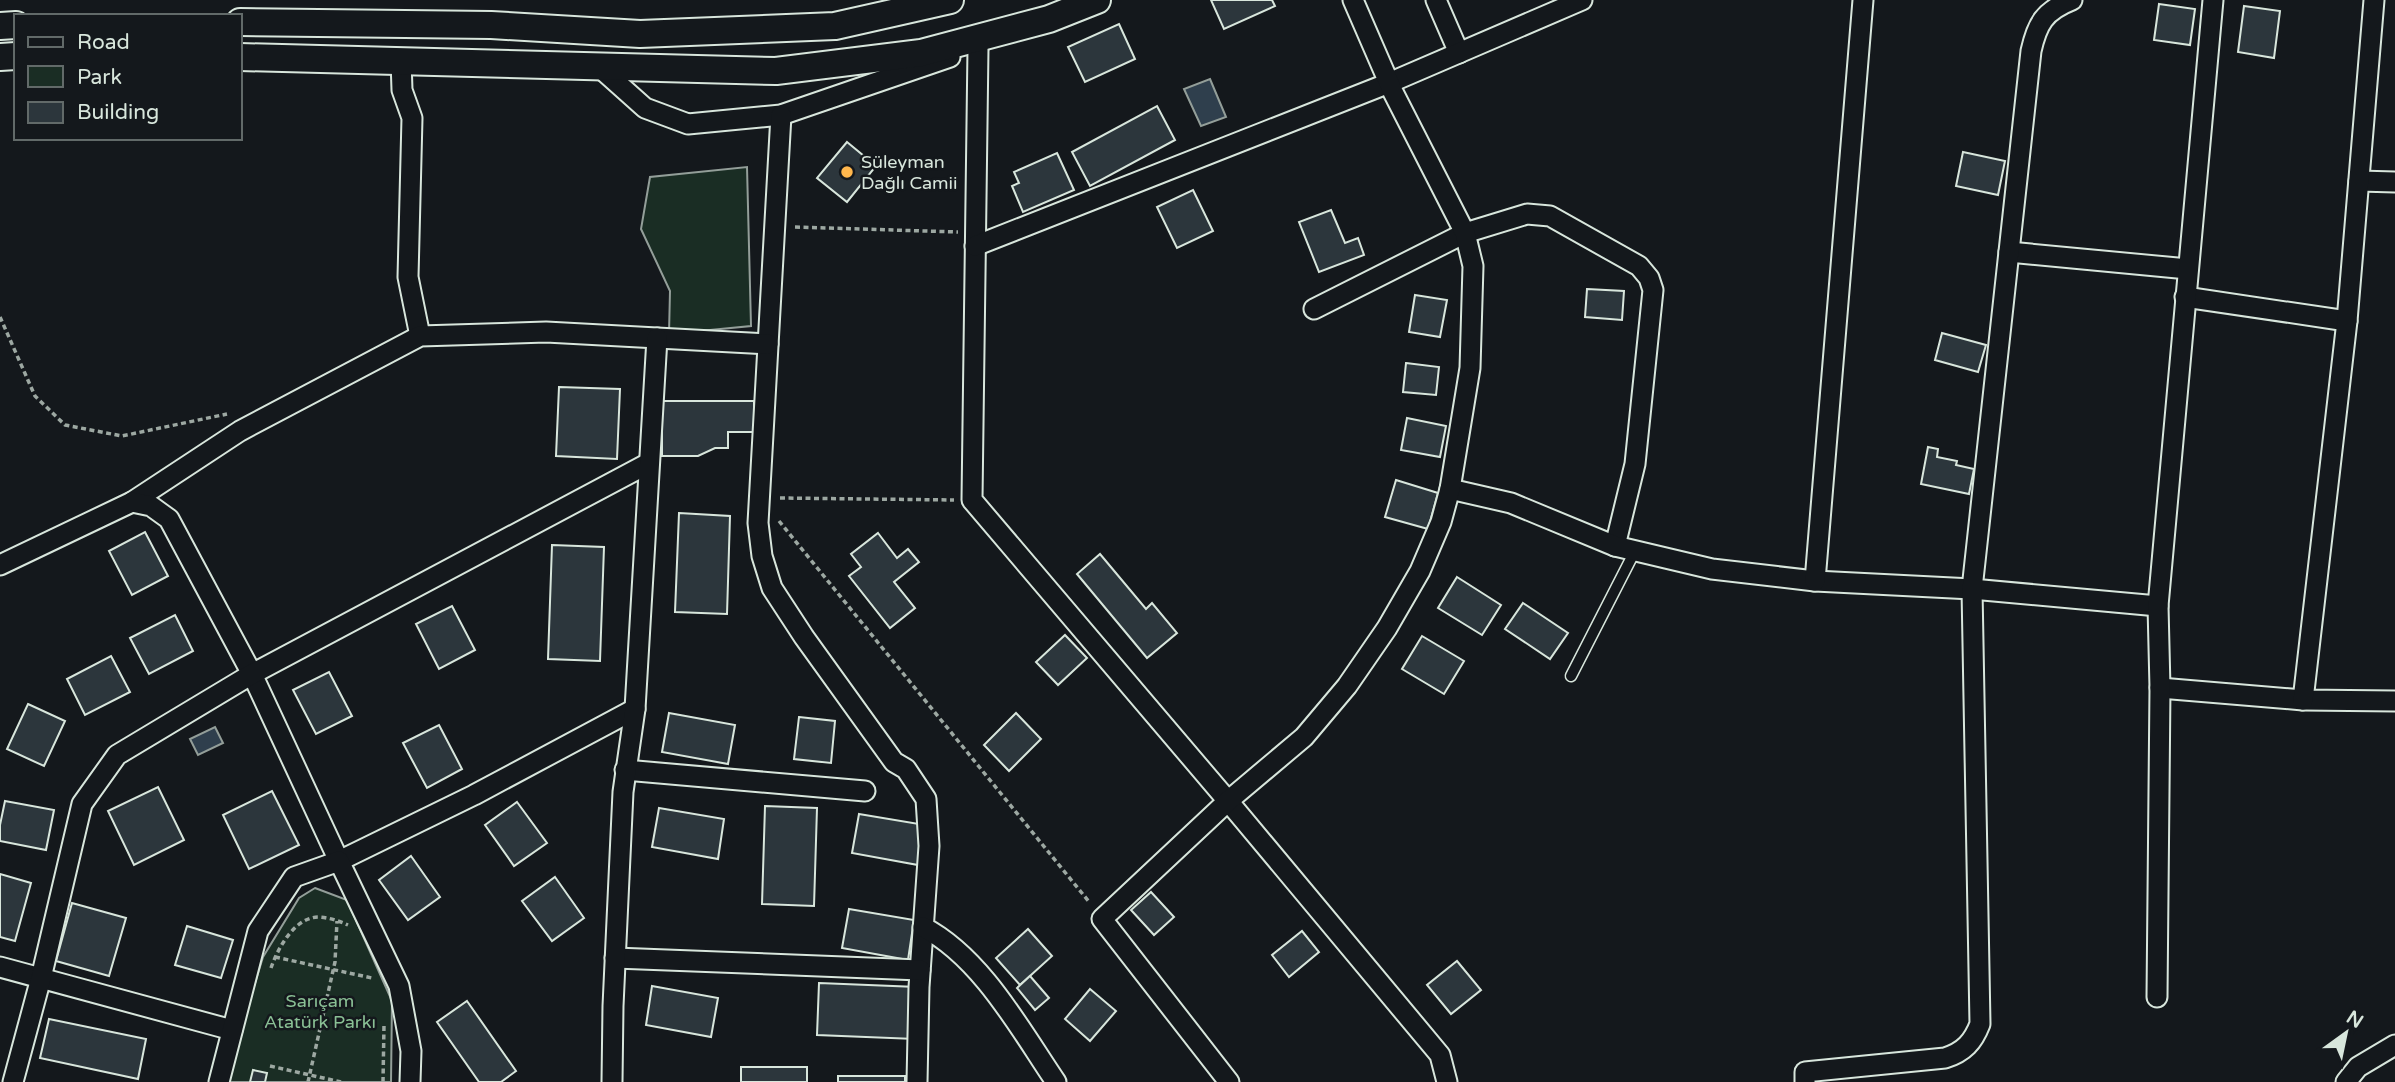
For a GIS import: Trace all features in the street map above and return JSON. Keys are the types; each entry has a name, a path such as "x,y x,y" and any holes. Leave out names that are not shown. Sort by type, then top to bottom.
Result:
{"main road":[{"path":"242,22 491,25 640,34 835,26 950,0"},
{"path":"242,57 776,71 921,52 1049,19 1097,0"}],"street":[{"path":"1229,1082 1102,919 1228,801 1304,737 1347,687 1387,628 1420,570 1441,522 1450,489 1470,368 1473,266 1465,233 1389,83 1353,0"},
{"path":"1436,0 1459,53"},
{"path":"975,239 1389,83 1583,0"},
{"path":"1815,581 1863,0"},
{"path":"1805,1082 1805,1072 1945,1058 1970,1044 1980,1024 1972,589 2031,51 2036,30 2045,16 2072,0"},
{"path":"2157,997 2160,688 2158,606 2213,0"},
{"path":"2303,701 2347,321 2374,0"},
{"path":"598,66 645,107 688,124 781,115 978,47 1049,19"},
{"path":"978,47 972,500 1440,1055 1447,1082"},
{"path":"401,60 402,90 412,118 408,277 420,336"},
{"path":"781,115 758,523 762,556 772,588 804,637 894,762 906,769 926,799 929,846 920,970 917,1082"},
{"path":"2358,181 2395,182"},
{"path":"1314,309 1465,233 1527,214 1550,215 1639,266 1650,278 1653,289 1635,464 1615,546"},
{"path":"2009,252 2188,269"},
{"path":"2185,297 2347,321"},
{"path":"0,565 132,502 240,431 420,336 546,332 768,344"},
{"path":"612,1082 615,958 625,770 635,709 657,338"},
{"path":"13,1082 41,978 82,804 117,755 252,674 649,463"},
{"path":"1450,489 1511,503 1615,546 1712,569 1815,581 1972,589 2158,606"},
{"path":"132,502 151,506 169,519 252,674 398,986 411,1051 410,1082"},
{"path":"2160,688 2303,701 2395,701"},
{"path":"219,1082 258,930 294,877 339,861 474,795 635,709"},
{"path":"625,770 865,791"},
{"path":"923,927 943,937 977,972 1010,1014 1056,1082"},
{"path":"615,958 920,970"},
{"path":"0,967 232,1030"},
{"path":"2346,1082 2358,1067 2395,1045"}],"lane":[{"path":"1571,676 1635,551"}],"path":[{"path":"775,226 975,239"},
{"path":"0,317 35,396 65,425 122,436 238,412"},
{"path":"760,497 972,500"},
{"path":"760,497 1102,919"},
{"path":"267,979 275,957 289,934 302,923 317,917 349,925 355,933"},
{"path":"308,1082 333,969 337,921"},
{"path":"275,957 378,979"},
{"path":"383,1082 384,1024"},
{"path":"270,1066 341,1082"}],"green space":[{"path":"747,167 751,326 669,334 670,291 641,229 650,177"},
{"name":"Sarıçam Atatürk Parkı","path":"315,888 347,900 392,1001 391,1082 225,1082 263,957 299,898"}],"water":[{"path":"1210,79 1226,117 1201,126 1184,89"},
{"path":"215,727 223,743 198,755 190,739"}],"building":[{"path":"1211,0 1272,0 1275,6 1224,29"},
{"path":"2159,4 2195,9 2190,45 2154,40"},
{"path":"2244,6 2280,11 2274,58 2238,52"},
{"path":"1119,24 1135,59 1085,82 1068,47"},
{"path":"1157,106 1175,140 1090,186 1072,152"},
{"name":"Süleyman Dağlı Camii","path":"847,142 876,166 847,202 817,178"},
{"path":"1963,152 2005,161 1998,195 1956,186"},
{"path":"1057,153 1074,190 1023,212 1012,186 1019,183 1014,172"},
{"path":"1193,190 1213,231 1177,248 1157,207"},
{"path":"1331,210 1345,243 1358,238 1364,255 1319,272 1299,222"},
{"path":"1587,289 1624,291 1622,320 1585,317"},
{"path":"1415,295 1447,300 1440,337 1409,332"},
{"path":"1942,333 1986,345 1978,372 1935,360"},
{"path":"1406,363 1439,367 1436,395 1403,392"},
{"path":"559,387 620,389 617,459 556,456"},
{"path":"662,401 754,401 754,432 728,432 728,448 715,448 698,456 662,456"},
{"path":"1407,418 1446,426 1440,457 1401,450"},
{"path":"1928,447 1938,449 1937,457 1957,461 1956,465 1974,469 1969,494 1921,484"},
{"path":"1396,480 1438,493 1428,529 1385,517"},
{"path":"679,513 730,516 727,614 675,612"},
{"path":"145,532 168,576 132,595 109,551"},
{"path":"878,533 897,558 908,549 919,562 894,582 915,608 890,628 849,576 861,567 851,554"},
{"path":"552,545 604,547 600,661 548,659"},
{"path":"1100,554 1146,609 1152,603 1177,633 1147,658 1077,574"},
{"path":"1457,577 1501,605 1482,635 1438,608"},
{"path":"1523,603 1568,633 1550,659 1505,629"},
{"path":"452,606 475,650 439,669 416,624"},
{"path":"175,615 193,651 149,674 130,638"},
{"path":"1065,635 1087,658 1058,685 1036,662"},
{"path":"1422,636 1464,661 1444,694 1402,669"},
{"path":"111,656 130,692 85,715 67,679"},
{"path":"329,672 352,716 316,734 293,690"},
{"path":"28,704 65,721 44,766 7,749"},
{"path":"669,713 735,725 728,764 662,752"},
{"path":"1016,713 1041,739 1009,771 984,745"},
{"path":"799,717 835,721 831,763 794,759"},
{"path":"439,725 462,769 427,788 403,743"},
{"path":"158,787 184,840 134,865 108,811"},
{"path":"272,791 299,845 249,869 223,815"},
{"path":"5,801 54,810 46,850 0,841"},
{"path":"517,802 547,843 514,866 485,825"},
{"path":"765,806 817,808 814,906 762,904"},
{"path":"659,808 724,819 718,859 652,847"},
{"path":"859,814 925,825 918,865 852,853"},
{"path":"411,856 440,897 408,920 379,880"},
{"path":"0,874 31,883 15,941 0,937"},
{"path":"555,877 584,918 552,941 522,901"},
{"path":"1151,892 1174,917 1154,935 1131,910"},
{"path":"72,903 126,918 109,976 56,961"},
{"path":"849,909 914,920 908,960 842,948"},
{"path":"187,926 233,940 221,978 175,965"},
{"path":"1028,929 1052,956 1020,985 996,958"},
{"path":"1302,931 1319,952 1289,977 1272,955"},
{"path":"1457,961 1481,990 1451,1014 1427,985"},
{"path":"1030,976 1049,998 1035,1010 1017,988"},
{"path":"819,983 917,987 915,1039 817,1035"},
{"path":"652,986 718,998 711,1037 646,1025"},
{"path":"1090,989 1116,1011 1090,1041 1065,1019"},
{"path":"467,1001 516,1071 501,1082 479,1082 437,1022"},
{"path":"49,1019 146,1039 138,1079 40,1058"},
{"path":"741,1067 807,1067 807,1082 741,1082"},
{"path":"253,1070 267,1073 265,1082 250,1082"},
{"path":"838,1076 905,1076 905,1082 838,1082"}],"place":[{"name":"Süleyman Dağlı Camii","path":"847,172"}]}
